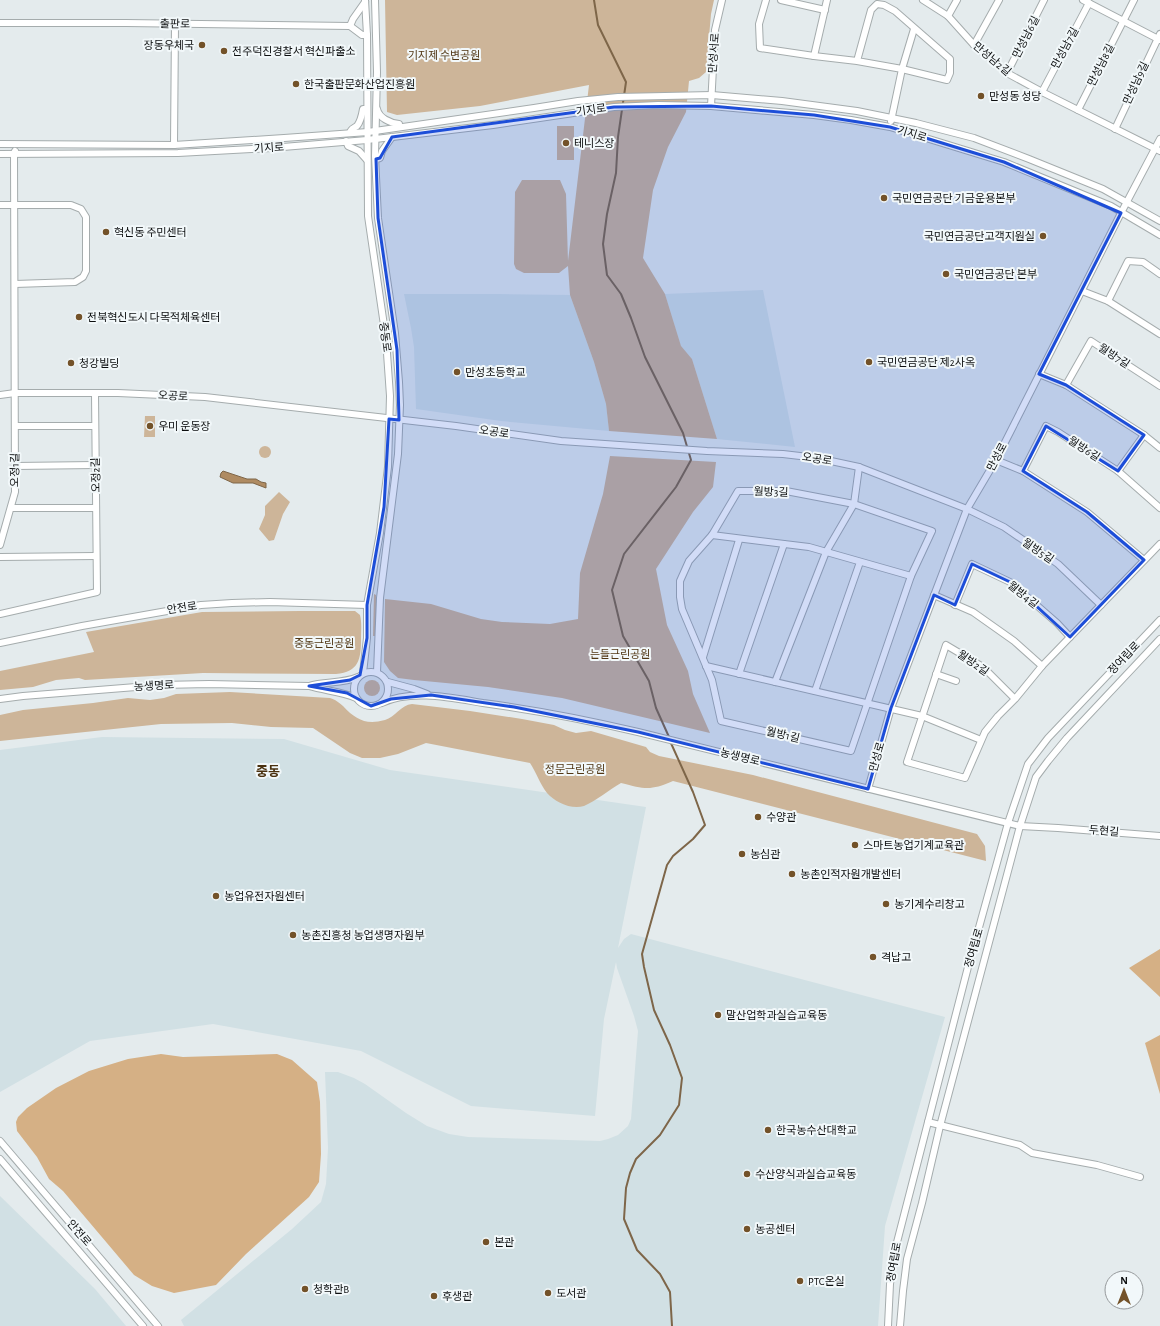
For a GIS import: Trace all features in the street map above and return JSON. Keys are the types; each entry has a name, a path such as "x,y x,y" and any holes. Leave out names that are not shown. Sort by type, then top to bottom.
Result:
{"street":[{"name":"중동로","path":"374,0 377,72 375,139 378,218 395,333 398,364 399,420 398,454 380,598 377,672"},
{"name":"만성서로","path":"711,106 715,30 722,0"},
{"path":"766,0 759,24 760,48 857,61 902,69 947,80 950,73 950,59 895,11 884,5 877,4 871,10 857,61"},
{"path":"781,0 825,10"},
{"path":"814,56 827,0"},
{"name":"만성남2길","path":"923,0 948,16 974,45 1007,73 1158,150"},
{"path":"948,16 957,0"},
{"path":"974,45 999,0"},
{"name":"만성남6길","path":"1007,73 1044,0"},
{"name":"만성남8길","path":"1078,110 1134,0"},
{"name":"중동로","path":"360,675 368,638 368,605 384,507 388,467 390,386 388,361 368,216 368,35 365,1"},
{"path":"350,26 365,1"},
{"path":"1086,2 1159,37"},
{"name":"만성남7길","path":"1042,92 1086,2"},
{"name":"출판로","path":"0,23 350,26 362,35 368,35"},
{"path":"174,145 175,24"},
{"path":"890,127 902,69 914,29"},
{"name":"만성남9길","path":"1115,129 1159,37"},
{"name":"기지로","path":"0,144 174,145 368,132 534,108 578,100 618,97 712,96 782,101 857,112 916,123 974,138 1103,189 1160,221"},
{"name":"기지로","path":"0,154 178,153 271,148 367,140 506,123 614,107 682,105 711,106 814,115 890,127 1004,162 1111,206 1160,235"},
{"path":"375,107 378,109 380,115 393,123 399,124 400,127"},
{"path":"350,133 358,123 363,109 368,109"},
{"path":"376,159 380,158 382,151 392,137"},
{"name":"만성로","path":"868,789 891,708 967,509 996,460 1121,212 1158,150 1160,140"},
{"path":"346,141 348,146 359,151 367,160"},
{"path":"15,393 14,153 18,144"},
{"path":"0,205 71,204 81,209 86,217 86,271 83,277 75,282 14,284"},
{"path":"1108,301 1128,261 1143,262 1160,274"},
{"path":"1082,291 1108,301 1160,334"},
{"name":"월방7길","path":"1066,385 1091,341 1160,386"},
{"path":"1039,374 1066,385 1144,435 1160,448"},
{"name":"오공로","path":"0,395 15,393 118,393 205,397 561,441 707,451 783,454 817,458 859,467 967,509"},
{"name":"오정1길","path":"0,545 14,492 15,393"},
{"name":"오정2길","path":"0,614 97,592 95,394"},
{"path":"15,426 95,426"},
{"name":"월방6길","path":"1023,471 1046,426 1058,432 1118,472 1160,508"},
{"path":"1118,472 1144,435"},
{"path":"996,460 1023,471 1087,512 1144,560"},
{"path":"15,466 95,466"},
{"path":"775,682 826,552 854,504 859,467"},
{"name":"월방3길","path":"680,581 689,561 712,535 738,491 786,491 854,504 932,531 911,576 890,637"},
{"path":"11,508 96,508"},
{"name":"월방5길","path":"967,509 1004,527 1058,564 1101,605"},
{"path":"712,535 739,540 809,547 911,576"},
{"path":"703,657 739,540"},
{"path":"739,674 784,544"},
{"path":"1015,699 1042,666 1160,544"},
{"path":"0,557 96,556"},
{"path":"815,691 860,562"},
{"name":"월방4길","path":"956,605 972,564 1010,582 1057,623 1070,637"},
{"name":"월방1길","path":"680,581 682,609 712,680 721,721 851,751 890,637"},
{"path":"934,595 973,612 1014,641 1042,666"},
{"name":"안전로","path":"0,643 97,623 201,605 232,602 368,605"},
{"name":"정여립로","path":"888,1326 890,1284 895,1250 968,967 1008,823 1028,764 1048,738 1160,620"},
{"name":"정여립로","path":"900,1326 902,1291 907,1259 940,1126 1020,826 1036,777 1067,738 1160,639"},
{"name":"월방2길","path":"946,645 983,667 1015,699 984,732 965,778 907,762 946,645"},
{"path":"706,666 922,716 981,740"},
{"path":"309,686 320,683 341,682 372,671 377,672 382,674 388,682 388,694 382,703"},
{"path":"936,674 956,681"},
{"path":"356,698 354,683 360,675"},
{"path":"388,682 430,695"},
{"name":"농생명로","path":"0,699 161,685 209,684 309,686"},
{"path":"309,686 320,690 332,690 347,693 365,705 371,706 376,706 391,699 430,695"},
{"name":"농생명로","path":"430,695 514,707 595,722 1020,826 1048,828"},
{"name":"두현길","path":"1048,828 1160,836"},
{"path":"928,1122 1020,1145 1032,1153 1097,1165 1140,1177"},
{"name":"안전로","path":"0,1141 158,1326"},
{"name":"안전로","path":"0,1159 143,1326"},
{"path":"908,1202 921,1205"}],"highlighted area":[{"path":"711,106 814,115 890,127 1004,162 1121,213 1039,374 1066,385 1144,435 1118,471 1046,426 1023,471 1087,512 1144,560 1070,637 1010,582 972,564 955,605 934,595 891,708 868,789 638,732 514,707 431,695 391,699 371,706 347,693 309,686 350,680 360,675 367,638 367,605 384,507 389,419 399,420 397,350 378,218 376,159 380,158 392,137 614,107"}],"shaded area":[{"path":"763,290 795,447 717,439 692,359 681,347 665,294"},
{"path":"404,294 570,295 594,362 606,404 609,431 501,421 416,409 414,347"},
{"path":"223,471 247,479 256,479 266,483 266,488 253,483 233,483 220,477"},
{"path":"102,737 284,739 390,770 646,807 618,948 624,939 631,934 945,1017 885,1226 878,1326 184,1326 181,1320 292,1229 321,1202 326,1184 328,1148 325,1072 338,1072 354,1078 427,1126 449,1134 468,1137 600,1141 618,1135 628,1126 631,1119 638,1031 616,962 604,1019 595,1116 471,1106 361,1051 213,1024 90,1041 0,1092 0,750"},
{"path":"1160,949 1160,997 1129,968"},
{"path":"1160,1035 1160,1094 1145,1043"},
{"path":"161,1054 183,1057 277,1054 292,1060 317,1082 320,1102 321,1154 319,1182 309,1197 246,1254 216,1285 174,1293 152,1286 134,1275 63,1191 49,1179 37,1157 17,1131 16,1122 18,1117 27,1108 56,1088 89,1071 128,1059"},
{"path":"0,1196 95,1289 126,1326 0,1326"}],"green space":[{"name":"기지제 수변공원","path":"385,0 714,0 711,14 706,72 699,78 689,81 686,112 668,147 653,190 643,258 665,294 681,346 692,359 717,439 609,431 606,404 594,362 570,295 568,266 559,273 524,273 516,269 514,264 515,192 522,180 560,180 566,194 568,261 589,85 480,106 397,115 387,112"},
{"name":"테니스장","path":"557,126 574,126 574,160 557,160"},
{"name":"우미 운동장","path":"145,416 155,416 155,437 144,437"},
{"path":"265,446 269,448 271,452 269,456 265,458 261,456 259,452 261,448"},
{"name":"는들근린공원","path":"610,456 716,462 713,487 693,512 656,569 667,625 688,671 693,694 710,733 562,698 488,687 398,678 390,671 384,662 385,599 431,604 481,619 502,622 550,624 578,619 580,573 603,494"},
{"path":"279,492 290,502 283,514 274,540 269,541 259,529 265,515 265,506"},
{"path":"374,594 376,595 376,636 373,636"},
{"name":"중동근린공원","path":"355,611 360,615 361,646 359,658 354,667 344,673 336,674 203,673 85,680 79,678 56,680 33,687 0,690 0,671 94,652 86,632 202,612"},
{"path":"372,680 378,682 380,688 378,694 372,696 366,694 364,688 366,682"},
{"name":"정문근린공원","path":"230,692 330,698 338,702 357,718 372,722 385,720 405,706 412,704 522,719 554,725 576,733 591,731 646,747 650,752 659,756 753,775 977,834 985,846 986,861 673,781 653,788 636,787 621,783 584,806 574,807 559,802 547,793 530,763 426,743 398,754 380,758 362,758 350,753 313,728 271,727 232,723 161,724 0,741 0,715 23,710 128,698 150,700 176,694"}],"waterway":[{"path":"594,0 598,25 626,82 618,137 616,173 607,214 603,244 607,275 621,294 645,357 683,433 691,460 676,487 624,554 612,590 623,636 649,681 656,708 669,737"},
{"path":"670,741 693,792 705,825 693,839 673,856 667,865 642,954 654,1010 670,1045 682,1078 679,1105 660,1135 636,1159 630,1173 626,1188 624,1219 637,1250 660,1274 670,1292 672,1326"}],"place":[{"name":"장동우체국","path":"202,45"},
{"name":"전주덕진경찰서 혁신파출소","path":"224,51"},
{"name":"한국출판문화산업진흥원","path":"296,84"},
{"name":"만성동 성당","path":"981,96"},
{"name":"테니스장","path":"566,143"},
{"name":"국민연금공단 기금운용본부","path":"884,198"},
{"name":"혁신동 주민센터","path":"106,232"},
{"name":"국민연금공단고객지원실","path":"1043,236"},
{"name":"국민연금공단 본부","path":"946,274"},
{"name":"전북혁신도시 다목적체육센터","path":"79,317"},
{"name":"국민연금공단 제2사옥","path":"869,362"},
{"name":"청강빌딩","path":"71,363"},
{"name":"만성초등학교","path":"457,372"},
{"name":"우미 운동장","path":"150,426"},
{"name":"수양관","path":"758,817"},
{"name":"스마트농업기계교육관","path":"855,845"},
{"name":"농심관","path":"742,854"},
{"name":"농촌인적자원개발센터","path":"792,874"},
{"name":"농업유전자원센터","path":"216,896"},
{"name":"농기계수리창고","path":"886,904"},
{"name":"농촌진흥청 농업생명자원부","path":"293,935"},
{"name":"격납고","path":"873,957"},
{"name":"말산업학과실습교육동","path":"718,1015"},
{"name":"한국농수산대학교","path":"768,1130"},
{"name":"수산양식과실습교육동","path":"747,1174"},
{"name":"농공센터","path":"747,1229"},
{"name":"본관","path":"486,1242"},
{"name":"PTC온실","path":"800,1281"},
{"name":"청학관B","path":"305,1289"},
{"name":"도서관","path":"548,1293"},
{"name":"후생관","path":"434,1296"}],"district":[{"name":"중동","path":"268,772"}]}
